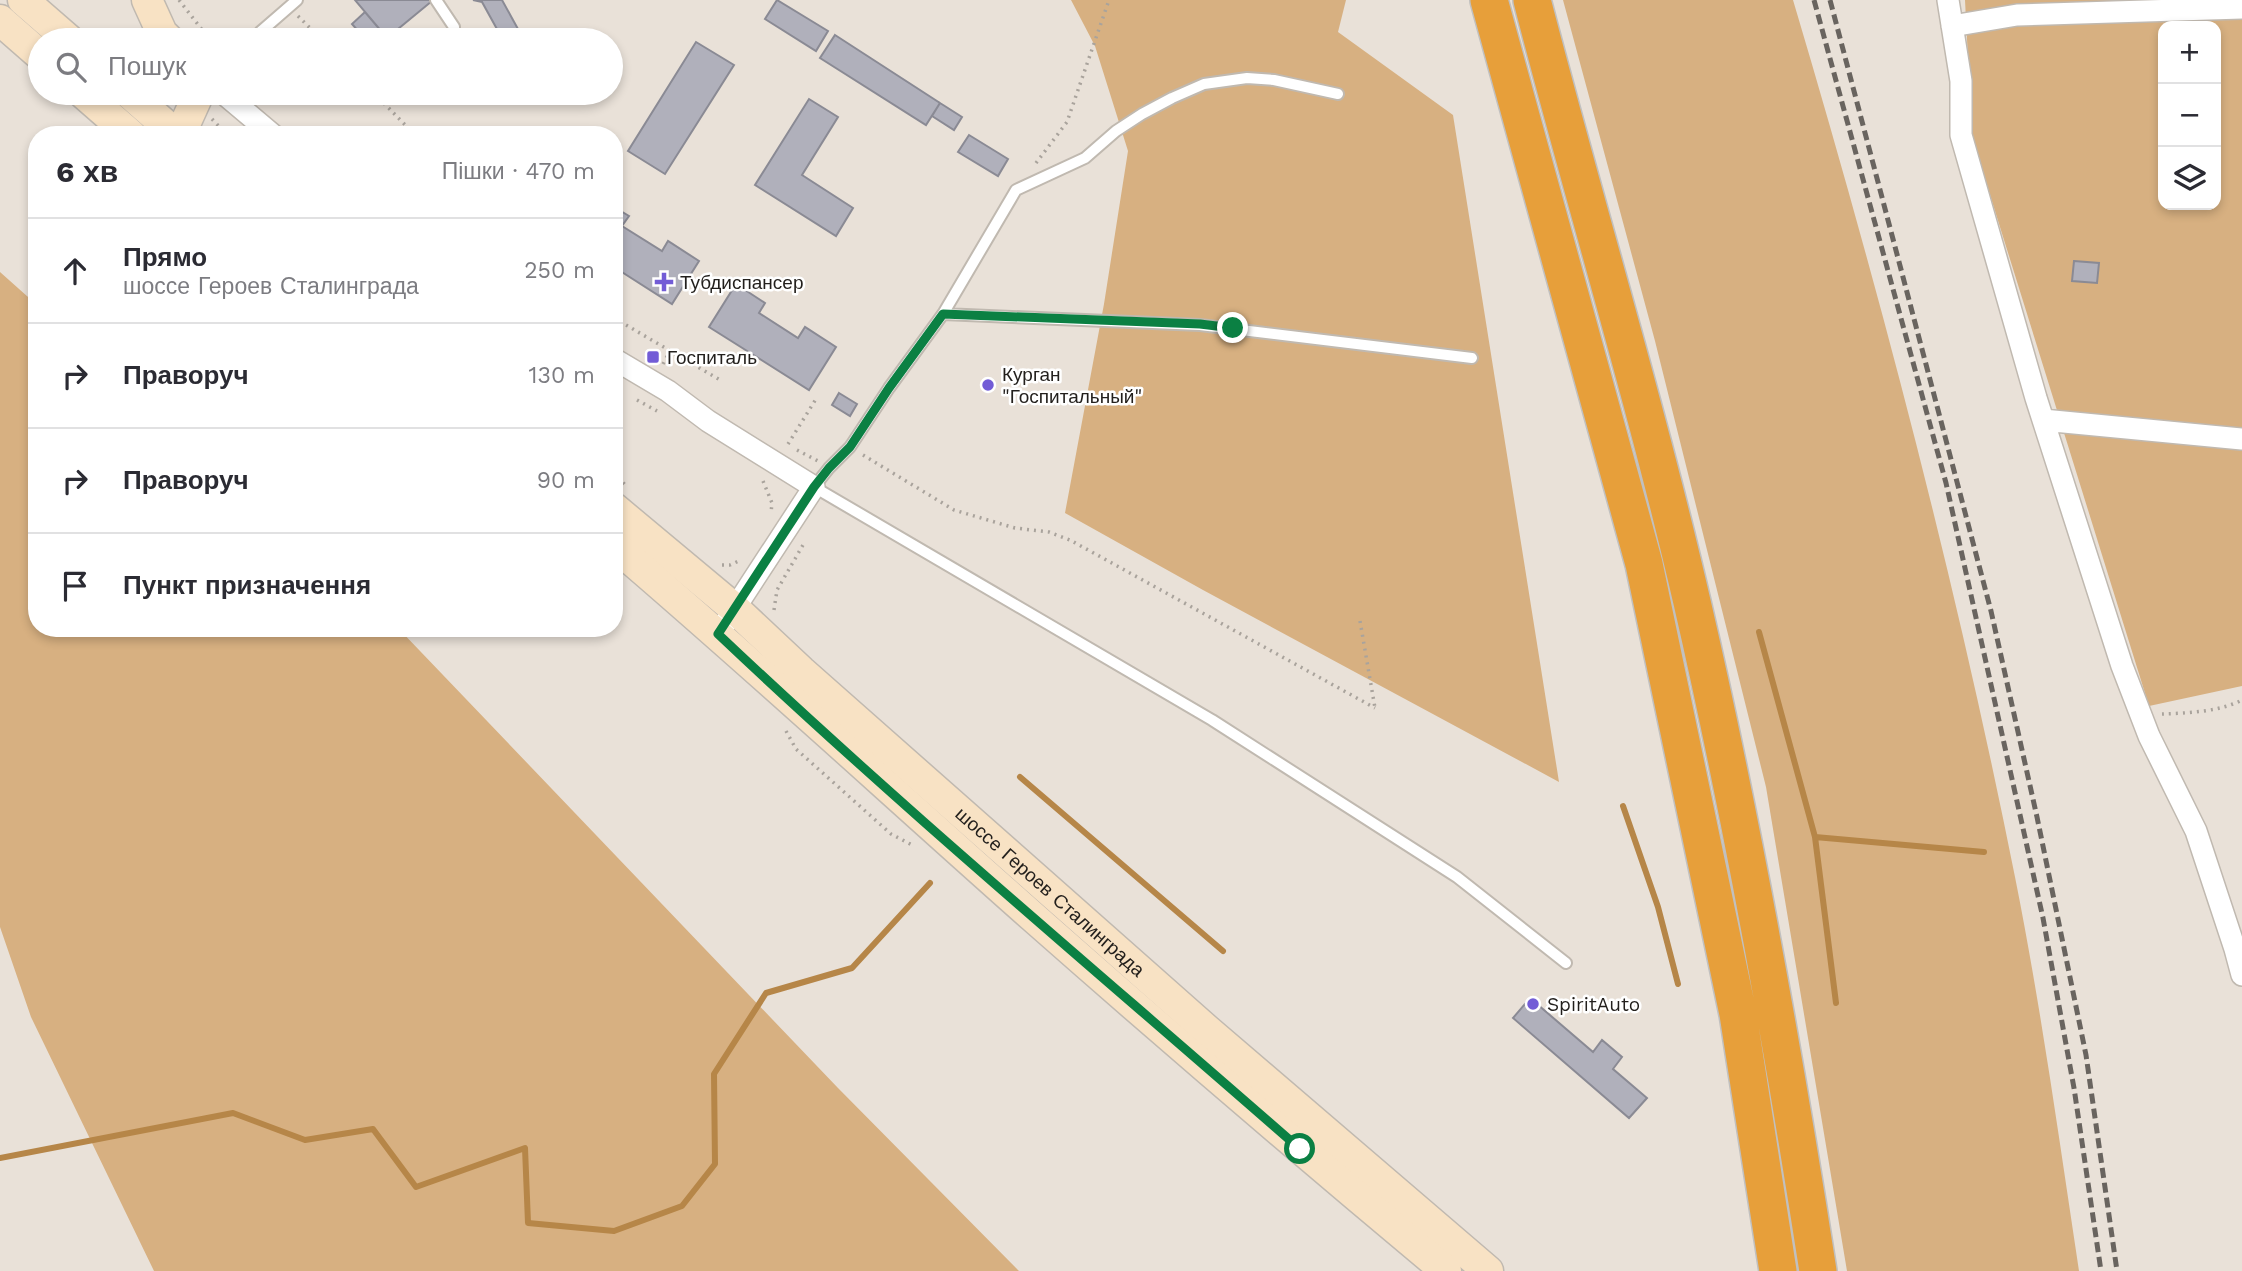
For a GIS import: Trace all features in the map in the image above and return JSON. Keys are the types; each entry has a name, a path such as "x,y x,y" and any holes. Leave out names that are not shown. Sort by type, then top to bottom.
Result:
{"highway":[{"path":"1489,0 1644,564 1738,1014 1778,1271"},
{"path":"1532,0 1645,417 1691,599 1731,780 1785,1059 1818,1271"}],"main road":[{"path":"23,0 55,28"},
{"path":"146,0 160,28"},
{"path":"0,20 28,44"},
{"path":"97,105 121,126"},
{"path":"143,105 168,126"},
{"path":"186,126 203,105"},
{"name":"шоссе Героев Сталинграда","path":"624,502 801,671 1322,1130 1418,1208 1488,1271"},
{"name":"шоссе Героев Сталинграда","path":"623,553 718,634 1035,919 1300,1149 1446,1271"}],"street":[{"path":"1948,0 1961,81 1961,135 2043,420 2122,666 2149,736 2196,831 2242,975"},
{"path":"1952,26 2017,15 2242,8"},
{"path":"237,105 262,126"},
{"path":"623,364 814,487 718,634"},
{"path":"2043,420 2242,439"}],"lane":[{"path":"436,0 454,27"},
{"path":"265,28 293,4"},
{"path":"1338,94 1274,80 1247,78 1204,84 1142,114 1116,131 1085,159 1016,190 943,314 850,447 814,487 1212,720 1457,877 1566,963"},
{"path":"943,314 1200,324 1472,358"}],"path":[{"path":"179,0 201,28"},
{"path":"1016,190 1068,122 1109,0"},
{"path":"293,4 312,28"},
{"path":"205,105 221,126"},
{"path":"386,105 406,126"},
{"path":"623,323 722,381"},
{"path":"788,444 816,399"},
{"path":"638,400 658,411"},
{"path":"850,447 954,510 1014,528 1049,532 1070,540 1375,709 1360,621"},
{"path":"755,473 765,482 772,503 771,523"},
{"path":"776,615 773,606 777,590 805,541"},
{"path":"720,565 730,565 746,558"},
{"path":"2141,715 2186,713 2242,700"},
{"path":"784,728 796,749 891,834 919,849"}],"shaded area":[{"path":"1071,0 1346,0 1338,32 1453,115 1559,782 1065,513 1104,304 1128,151 1095,46"},
{"path":"1563,0 1793,0 1856,217 1968,656 2024,926 2079,1271 1847,1271 1766,787 1655,341"},
{"path":"1965,0 2242,0 2242,686 2149,706 1972,137"},
{"path":"0,272 28,297 28,637 407,637 838,1088 1019,1271 154,1271 31,1017 0,927"}],"building":[{"path":"355,0 432,1 399,28 379,28"},
{"path":"473,0 502,0 517,28 496,28 482,2"},
{"path":"777,0 828,31 816,51 765,19"},
{"path":"365,12 379,28 356,28 352,24"},
{"path":"835,35 940,103 926,125 820,58"},
{"path":"696,42 734,65 665,174 628,151"},
{"path":"809,99 838,117 802,175 853,208 836,236 755,185"},
{"path":"940,103 962,117 954,130 932,116"},
{"path":"969,135 1008,159 998,176 958,152"},
{"path":"623,212 629,216 623,225"},
{"path":"623,227 662,251 668,241 699,261 672,304 623,273"},
{"path":"2074,261 2099,263 2097,283 2072,281"},
{"path":"736,284 765,303 759,313 798,338 805,327 836,347 809,390 709,327"},
{"path":"839,393 857,404 850,416 832,405"},
{"path":"1530,998 1593,1052 1602,1040 1622,1057 1613,1069 1647,1098 1629,1118 1513,1018"}],"waterway":[{"path":"1759,632 1815,837 1836,1003"},
{"path":"1020,777 1223,951"},
{"path":"1623,806 1658,907 1678,984"},
{"path":"1815,837 1984,852"},
{"path":"0,1158 233,1113 305,1140 373,1129 416,1187 525,1148 528,1223 614,1231 682,1206 715,1164 714,1074 766,993 852,968 930,883"}],"railway":[{"path":"1814,0 1946,483 2043,918 2074,1088 2101,1271"},
{"path":"1830,0 1991,611 2086,1055 2117,1271"}],"place":[{"name":"Тубдиспансер","path":"664,282"},
{"name":"Госпиталь","path":"653,357"},
{"name":"Курган \"Госпитальный\"","path":"988,385"},
{"name":"SpiritAuto","path":"1533,1004"}],"route":[{"path":"1233,328 1200,324 943,314 850,447 814,487 718,634 1035,919 1300,1149"}]}
